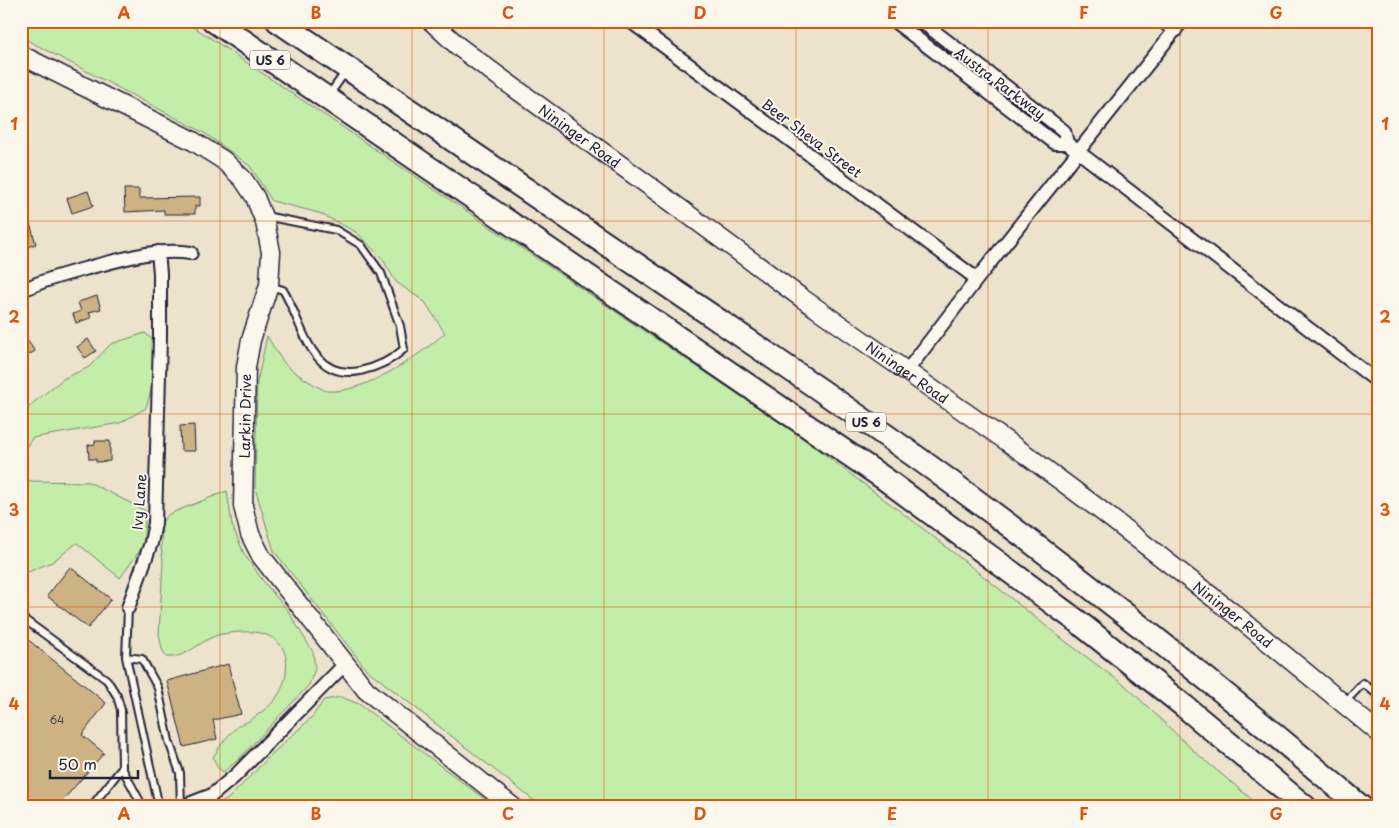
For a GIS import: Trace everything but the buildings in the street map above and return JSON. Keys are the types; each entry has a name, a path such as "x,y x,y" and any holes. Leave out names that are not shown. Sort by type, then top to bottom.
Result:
{"highway":[{"name":"US 6","path":"214,21 775,402 915,501 1077,621 1184,706 1305,807"},
{"name":"US 6","path":"278,21 798,375 942,476 1144,628 1361,807"}],"street":[{"name":"Nininger Road","path":"431,21 491,71 659,192 803,300 1025,454 1099,508 1234,613 1378,732"},
{"name":"Beer Sheva Street","path":"630,21 977,279"},
{"name":"Austra Parkway","path":"894,21 1055,143 1067,143 1378,382"},
{"name":"Austra Parkway","path":"921,21 1064,131 1067,143"},
{"path":"906,372 977,279 1179,26 1162,21"},
{"name":"Larkin Drive","path":"21,55 193,141 223,160 243,179 255,197 265,222 271,252 269,285 251,340 246,367 243,506 250,534 261,556 366,690 513,807"},
{"path":"21,291 61,275 140,255 158,252 191,254"},
{"name":"Ivy Lane","path":"128,608 151,543 155,523 160,330 158,252"},
{"path":"180,807 212,795 235,776 345,664"}],"lane":[{"path":"327,98 348,69"},
{"path":"262,215 336,230 361,245 381,273 400,326 404,349 394,359 375,368 340,372 326,365 316,356 305,338 291,303 283,290 269,285"},
{"name":"Ivy Lane","path":"128,608 126,657 159,807"},
{"path":"21,620 25,620 107,680 117,696 121,710 122,768 143,807"},
{"path":"126,657 142,659 158,688 169,741 180,774 180,807"},
{"path":"1344,703 1363,683 1378,695"},
{"path":"91,807 122,768"}],"green space":[{"path":"21,21 185,21 797,434 921,527 1065,641 1127,687 1196,753 1261,807 542,807 366,669 274,551 255,488 257,382 267,336 282,361 312,384 327,391 357,387 405,363 445,333 425,302 396,282 382,258 356,232 319,213 272,201 250,166 203,132 21,37"},
{"path":"145,333 156,343 153,384 146,408 120,423 32,438 21,457 21,416 33,403 63,379 89,367 111,344"},
{"path":"21,479 31,481 89,482 146,511 143,546 120,578 77,543 52,562 21,575"},
{"path":"227,491 232,525 244,554 288,611 313,652 315,669 309,685 237,761 223,772 217,767 213,757 235,729 273,702 281,690 286,673 284,650 277,641 263,634 238,632 214,636 188,652 174,657 166,657 159,634 163,561 161,548 162,522 169,514"},
{"path":"341,697 359,704 495,807 213,807 228,799 312,717 324,700"}]}
